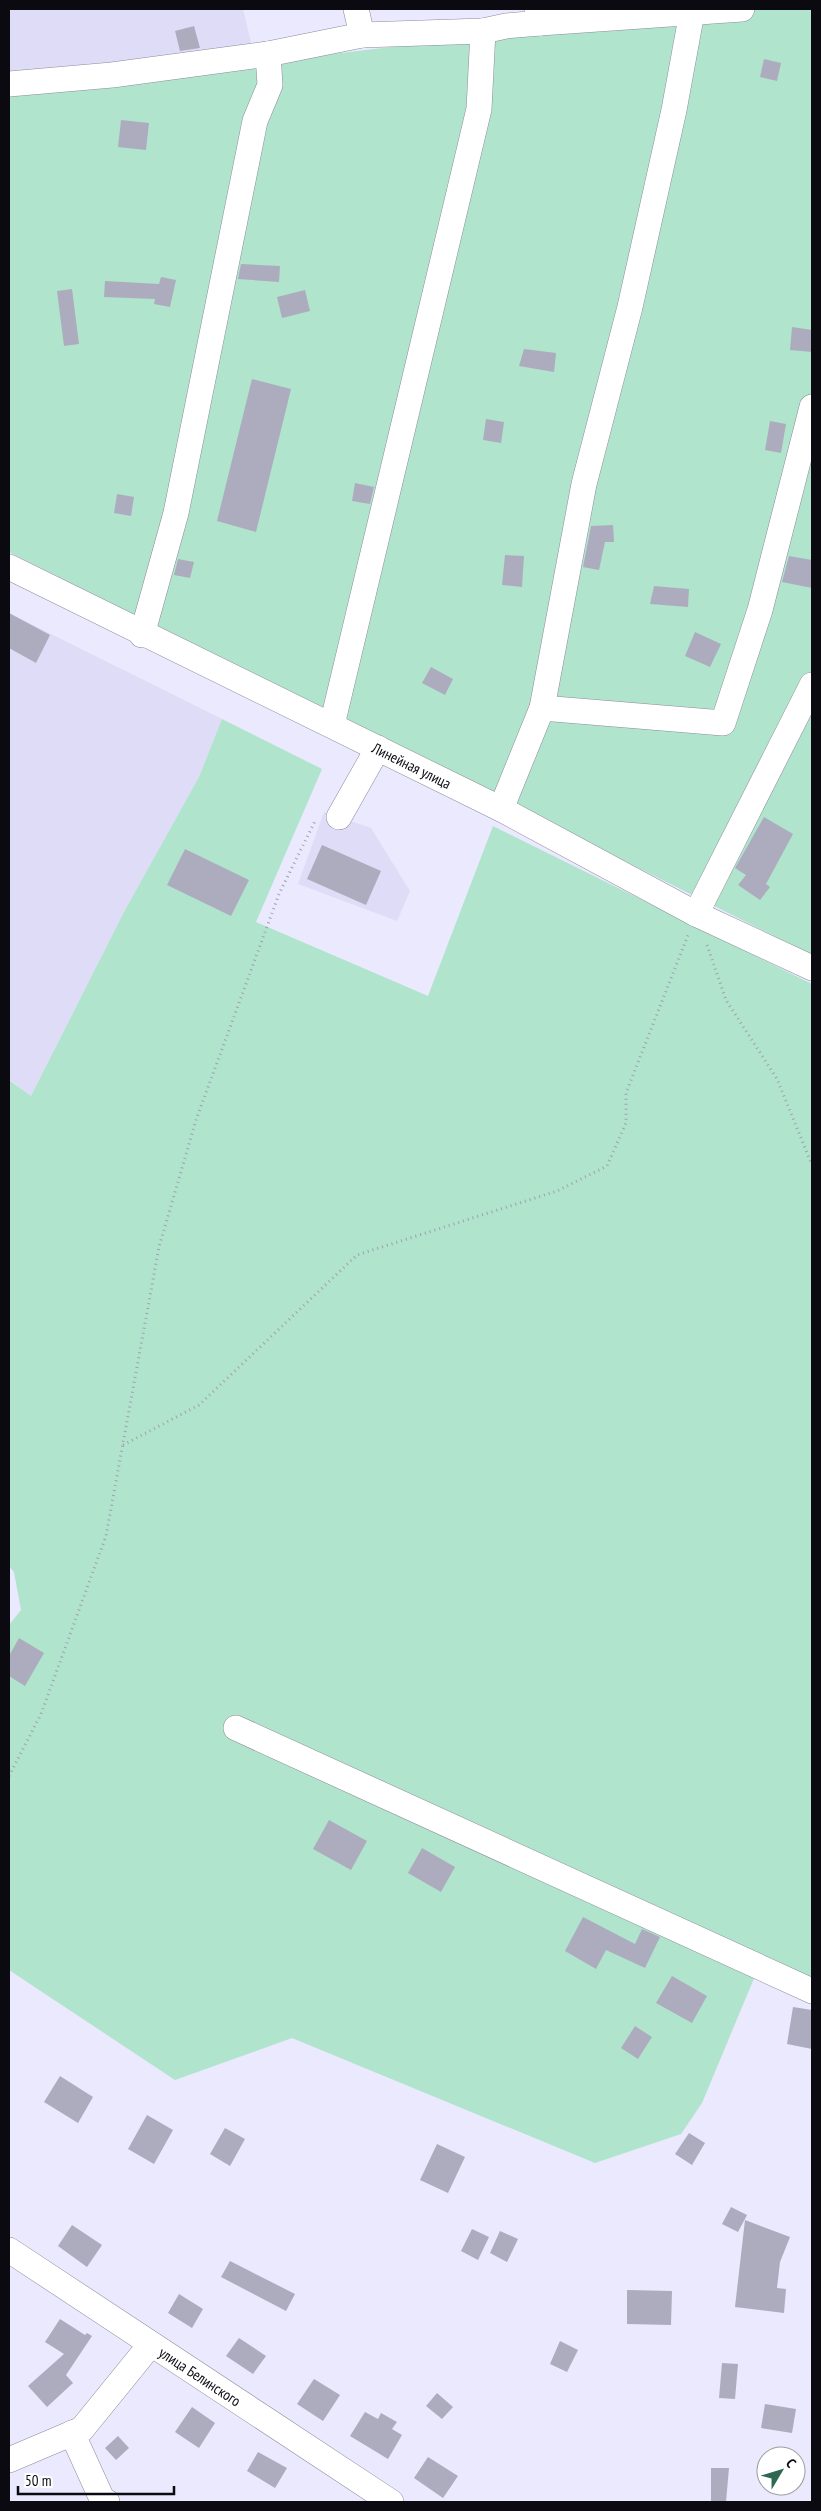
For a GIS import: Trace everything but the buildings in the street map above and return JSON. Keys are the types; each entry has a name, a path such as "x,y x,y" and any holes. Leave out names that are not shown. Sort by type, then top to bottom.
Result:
{"street":[{"path":"356,9 362,36"},
{"path":"9,84 112,75 268,54 362,36 483,31 538,16 742,9"},
{"path":"501,810 542,708 584,484 630,307 674,110 692,12"},
{"path":"332,725 479,109 483,31"},
{"path":"142,635 176,513 255,122 270,85 268,54"},
{"path":"542,708 723,723 760,610 812,407"},
{"name":"Линейная улица","path":"9,567 142,635 206,663 501,810 696,914 812,968"},
{"path":"696,914 812,686"},
{"path":"328,816 378,748"},
{"path":"236,1728 812,1991"},
{"name":"улица Белинского","path":"9,2250 391,2502"},
{"path":"9,2460 82,2429 151,2344"},
{"path":"72,2433 102,2499 107,2502"}],"path":[{"path":"9,1776 41,1714 106,1536 159,1247 196,1120 279,894 328,816"},
{"path":"696,914 726,1000 777,1079 812,1165"},
{"path":"123,1445 199,1405 357,1255 557,1192 607,1166 626,1123 626,1093 696,914"}],"shaded area":[{"path":"9,9 243,9 256,63 9,84"},
{"path":"9,613 222,719 199,777 125,910 31,1096 9,1079"},
{"path":"324,812 371,828 410,891 397,921 298,884"}],"green space":[{"path":"715,9 812,9 812,955 9,552 9,84 256,63"},
{"path":"222,719 322,769 256,922 428,996 493,826 812,984 812,1983 760,1964 702,2103 681,2134 595,2163 292,2038 175,2080 9,1970 9,1625 21,1610 14,1572 9,1566 9,1080 31,1096 125,910 199,777"}]}
